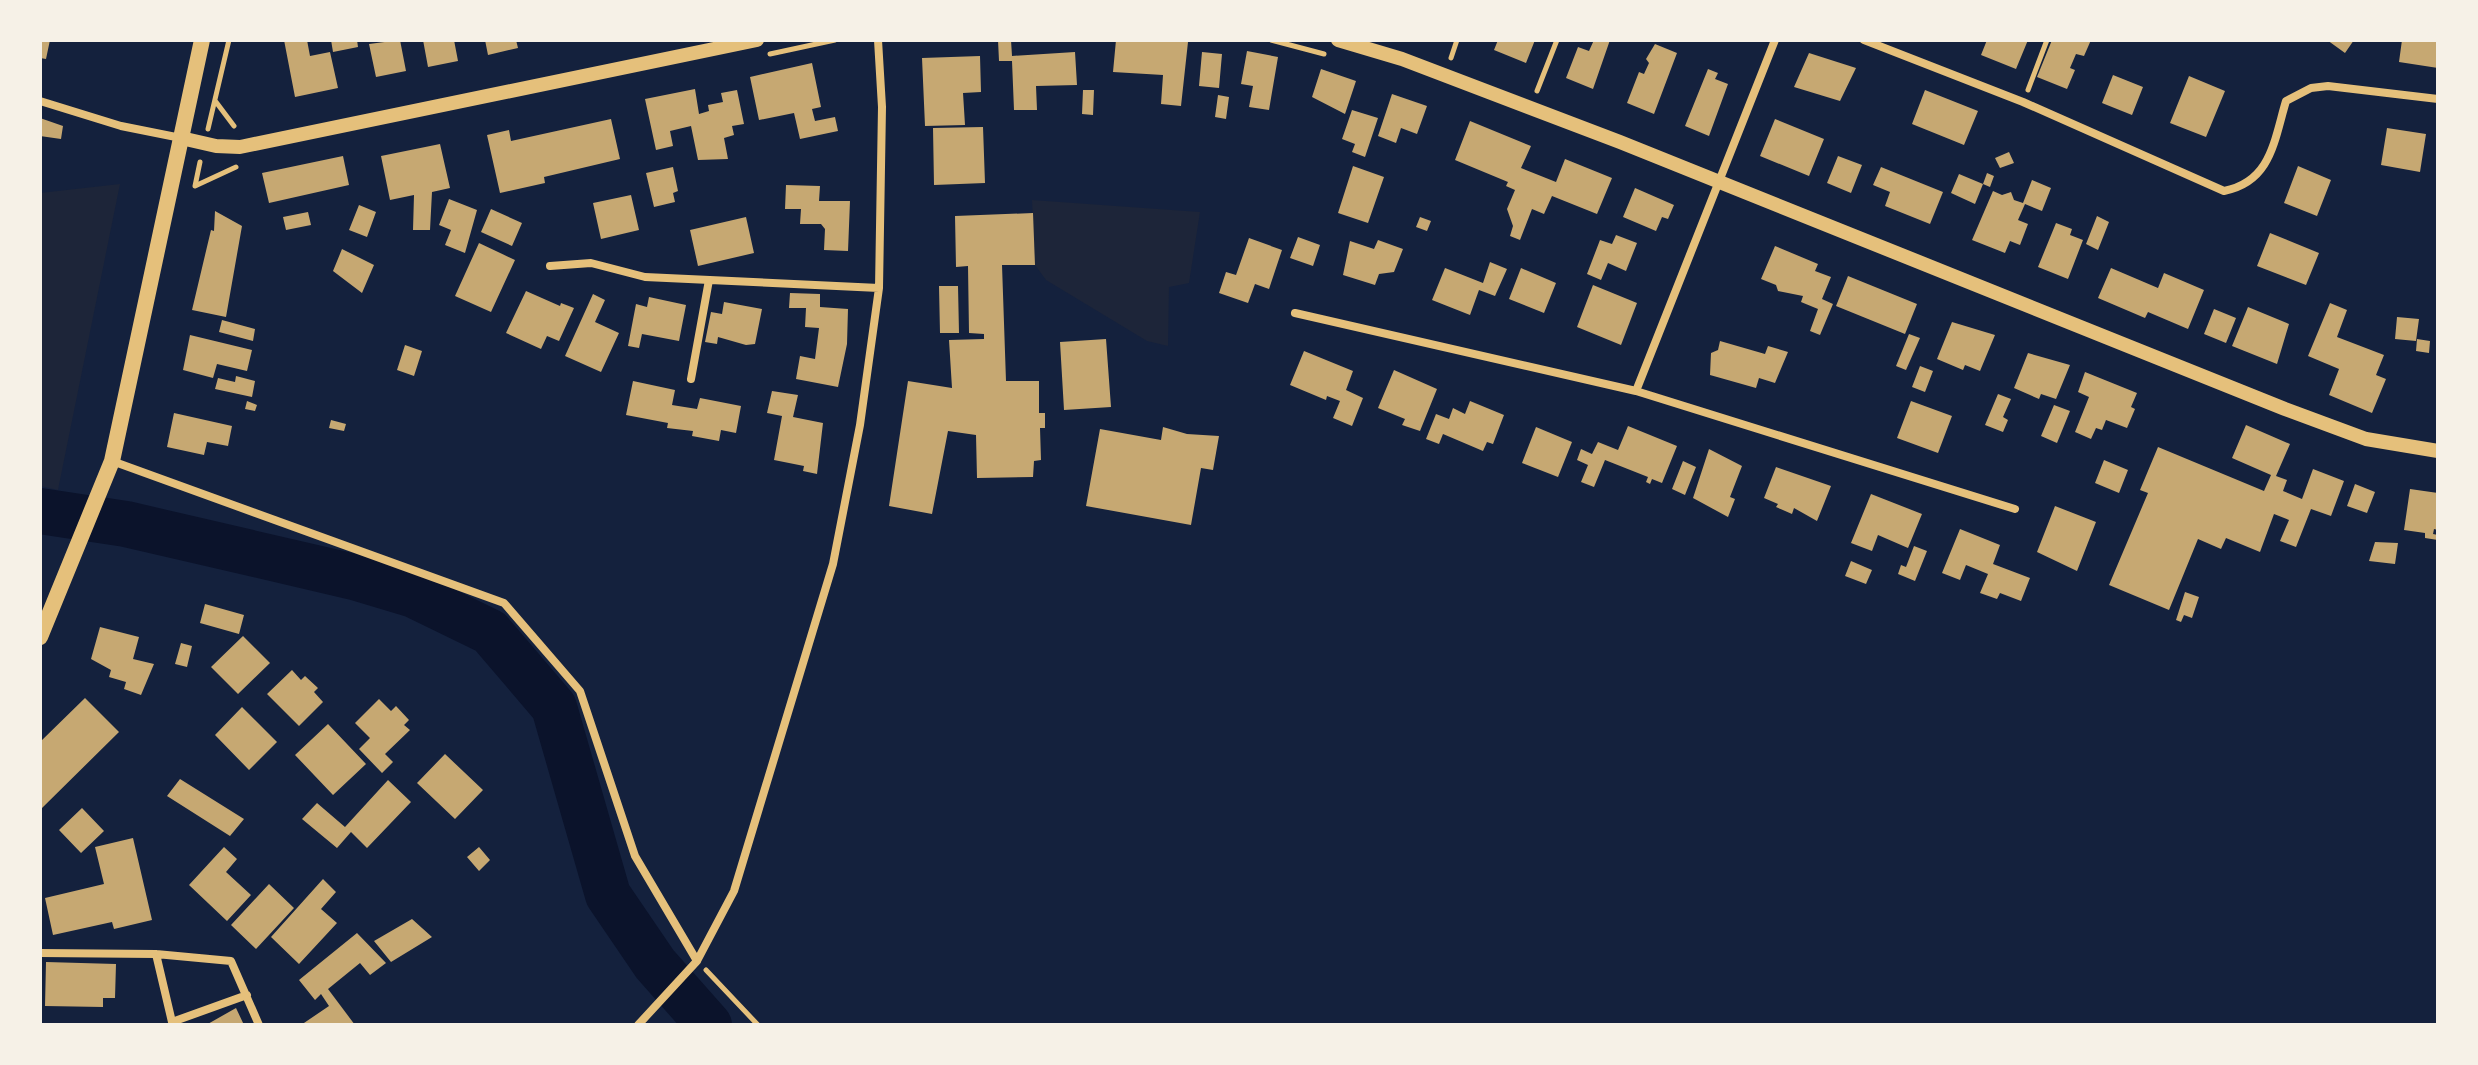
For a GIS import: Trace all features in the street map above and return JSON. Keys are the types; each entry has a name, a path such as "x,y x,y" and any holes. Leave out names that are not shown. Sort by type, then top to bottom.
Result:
{"main road":[{"path":"40,637 112,461 202,40"}],"street":[{"path":"40,101 121,126 240,147 757,40"},
{"path":"638,1025 697,961 734,891 833,564 860,425 879,288 882,107 878,40"},
{"path":"1338,40 1402,59 1718,182 2285,409 2366,439 2438,451"},
{"path":"1636,391 1775,40"},
{"path":"1864,40 2023,102 2224,191 2248,183 2261,174 2286,101 2311,88 2328,86 2438,99"},
{"path":"550,266 591,263 645,277 879,288"},
{"path":"691,379 709,280"},
{"path":"1295,313 1636,391 2015,509"},
{"path":"112,461 504,603 580,691 635,856 697,961"},
{"path":"40,953 156,954 231,961 259,1025"},
{"path":"156,954 172,1022 247,995"}],"path":[{"path":"204,143 229,40"},
{"path":"1530,109 1557,40"},
{"path":"2023,102 2047,40"},
{"path":"697,961 758,1025"}],"shaded area":[{"path":"120,184 58,490 40,486 40,193"},
{"path":"1032,200 1200,212 1189,283 1169,287 1168,346 1147,341 1046,280 1035,265"}],"building":[{"path":"40,40 50,40 46,59 40,58"},
{"path":"284,40 307,40 310,56 330,52 338,88 295,97"},
{"path":"331,40 357,40 358,47 333,52"},
{"path":"400,40 406,71 376,77 369,44"},
{"path":"423,40 454,40 458,61 428,67"},
{"path":"485,40 516,40 518,48 488,55"},
{"path":"998,40 1011,40 1012,56 1075,52 1077,85 1036,86 1037,110 1014,110 1012,61 999,61"},
{"path":"1116,40 1188,42 1181,106 1161,104 1163,75 1113,72"},
{"path":"1498,40 1535,40 1526,63 1494,50"},
{"path":"1594,40 1610,40 1593,89 1566,78 1578,47 1589,51"},
{"path":"1987,40 2028,40 2016,69 1981,55"},
{"path":"2052,40 2091,40 2084,56 2076,54 2070,68 2075,70 2067,89 2037,77"},
{"path":"2327,40 2354,40 2345,53"},
{"path":"2402,40 2438,40 2438,68 2399,62"},
{"path":"1655,44 1677,53 1654,114 1627,103 1639,72 1644,74 1649,63 1646,59"},
{"path":"1247,51 1278,57 1269,110 1249,107 1253,86 1241,84"},
{"path":"1202,52 1222,54 1219,88 1199,86"},
{"path":"1809,53 1856,68 1840,101 1794,87"},
{"path":"980,56 981,92 963,93 965,125 925,126 922,58"},
{"path":"812,63 821,107 812,109 815,121 835,117 838,131 800,139 794,113 759,120 750,77"},
{"path":"1321,69 1356,81 1345,114 1312,97"},
{"path":"1708,69 1718,73 1715,79 1728,84 1709,136 1685,126"},
{"path":"2113,75 2143,87 2132,115 2102,103"},
{"path":"2189,76 2225,91 2206,137 2170,123"},
{"path":"695,89 699,114 709,111 708,105 723,102 721,93 737,90 744,124 732,126 734,135 724,138 728,159 698,160 691,126 670,131 673,146 656,150 645,99"},
{"path":"1083,90 1094,90 1093,115 1082,114"},
{"path":"1925,90 1978,111 1964,145 1912,124"},
{"path":"1392,94 1427,106 1417,134 1401,128 1396,143 1378,136"},
{"path":"1218,95 1229,97 1226,119 1215,117"},
{"path":"1352,110 1378,118 1365,157 1352,152 1355,144 1342,139"},
{"path":"40,118 63,126 61,139 40,136"},
{"path":"611,119 620,159 544,177 545,183 500,193 487,135 509,130 511,141"},
{"path":"1775,119 1824,139 1809,176 1760,156"},
{"path":"1470,121 1531,146 1521,168 1556,182 1565,159 1612,178 1597,214 1552,196 1544,214 1532,209 1520,240 1510,236 1513,226 1507,209 1515,190 1506,186 1508,182 1455,160"},
{"path":"983,127 985,183 934,185 933,128"},
{"path":"2387,128 2426,134 2420,172 2381,165"},
{"path":"440,144 450,188 432,192 430,230 413,230 414,195 390,200 381,156"},
{"path":"2009,152 2014,163 2000,168 1995,158"},
{"path":"343,156 349,185 269,203 262,173"},
{"path":"1838,156 1862,165 1851,193 1827,183"},
{"path":"1353,166 1384,177 1368,223 1338,213"},
{"path":"2298,166 2331,180 2317,216 2284,203"},
{"path":"673,167 678,191 673,193 675,202 654,207 646,173"},
{"path":"1881,167 1943,192 1930,224 1885,206 1890,192 1873,185"},
{"path":"1987,173 1994,176 1990,187 1983,184"},
{"path":"1959,174 1983,184 1975,204 1951,193"},
{"path":"2032,180 2051,188 2042,211 2025,204 2018,220 2028,224 2020,245 2010,241 2005,253 1972,240 1993,191 2002,195 2011,192 2014,200 2023,203"},
{"path":"786,185 820,186 819,201 850,201 848,251 824,250 825,229 821,224 800,224 801,209 785,209"},
{"path":"1635,188 1674,205 1668,219 1662,217 1656,231 1623,217"},
{"path":"631,195 639,230 601,239 593,203"},
{"path":"449,199 477,210 465,253 445,245 451,230 439,225"},
{"path":"359,205 376,212 367,237 349,230"},
{"path":"491,209 522,223 512,246 481,232"},
{"path":"215,211 242,226 226,317 192,310 211,230 214,231"},
{"path":"308,212 311,225 286,230 283,217"},
{"path":"1033,213 1035,265 1002,265 1006,381 1039,381 1039,413 1045,413 1045,428 1040,428 1041,460 1034,461 1033,477 977,478 976,435 948,431 932,514 889,506 908,381 952,388 949,340 984,339 984,334 969,333 968,266 956,267 955,216"},
{"path":"2097,216 2109,222 2098,250 2086,244"},
{"path":"746,217 754,253 698,266 690,230"},
{"path":"1420,217 1431,221 1427,231 1416,227"},
{"path":"2056,223 2072,229 2070,235 2083,240 2068,279 2038,267"},
{"path":"2270,233 2319,253 2306,285 2257,266"},
{"path":"1616,235 1637,243 1626,271 1608,263 1601,280 1587,274 1600,240 1612,244"},
{"path":"1298,237 1320,245 1313,266 1290,258"},
{"path":"1249,238 1282,250 1269,289 1255,284 1248,303 1219,293 1226,272 1236,275"},
{"path":"1378,240 1403,249 1394,272 1379,274 1375,285 1343,275 1350,241 1374,249"},
{"path":"479,243 515,260 491,312 455,296"},
{"path":"1775,246 1818,264 1815,271 1831,277 1822,299 1833,304 1820,335 1810,331 1818,309 1801,302 1803,296 1778,291 1776,285 1761,279"},
{"path":"342,249 374,265 362,293 333,271"},
{"path":"1490,262 1507,269 1495,296 1479,290 1470,315 1432,300 1445,268 1483,283"},
{"path":"1521,268 1556,283 1544,313 1509,299"},
{"path":"2111,268 2158,288 2164,273 2204,290 2188,329 2148,312 2145,318 2098,298"},
{"path":"1848,276 1917,304 1905,334 1836,306"},
{"path":"1593,285 1637,303 1621,345 1577,327"},
{"path":"939,286 958,286 959,333 940,333"},
{"path":"526,291 560,306 561,303 574,308 559,341 547,336 541,349 506,333"},
{"path":"790,293 820,294 820,307 848,309 847,344 838,387 796,379 800,356 815,359 819,328 805,327 806,308 789,308"},
{"path":"593,294 605,300 595,322 619,333 601,372 565,356"},
{"path":"649,297 686,305 679,341 642,334 639,348 628,346 636,304 647,307"},
{"path":"724,302 762,309 755,344 746,345 718,337 717,344 705,342 711,312 722,314"},
{"path":"2330,303 2347,310 2337,337 2384,355 2376,375 2386,379 2372,413 2329,395 2339,369 2308,356"},
{"path":"2248,307 2289,324 2277,364 2232,346"},
{"path":"2214,309 2236,318 2226,343 2204,334"},
{"path":"2397,317 2419,319 2416,341 2395,339"},
{"path":"222,320 255,329 253,341 219,332"},
{"path":"1952,322 1995,335 1980,371 1965,365 1963,370 1937,359"},
{"path":"1909,334 1920,338 1906,370 1896,366"},
{"path":"190,335 252,350 247,371 217,364 213,378 183,370"},
{"path":"1106,339 1111,407 1064,410 1060,342"},
{"path":"2417,339 2430,341 2429,353 2416,351"},
{"path":"1720,341 1765,354 1768,346 1788,352 1775,383 1759,378 1756,388 1710,375 1711,353 1718,350"},
{"path":"405,345 422,351 414,376 397,370"},
{"path":"1304,351 1353,371 1346,390 1363,398 1352,426 1333,418 1340,401 1327,396 1326,400 1290,385"},
{"path":"2028,353 2070,365 2056,399 2041,394 2039,399 2014,388"},
{"path":"1920,366 1933,371 1925,392 1912,387"},
{"path":"1394,370 1437,389 1420,431 1402,425 1405,419 1378,408"},
{"path":"2085,372 2137,393 2131,407 2135,409 2127,428 2106,420 2102,430 2096,428 2091,439 2075,432 2089,397 2078,392"},
{"path":"236,376 255,381 252,397 215,389 218,378 235,382"},
{"path":"633,381 675,390 672,405 697,409 700,398 741,406 736,433 721,430 719,441 692,436 693,431 667,428 668,423 626,415"},
{"path":"772,391 798,395 793,417 823,423 817,474 803,471 804,466 774,460 782,416 767,413"},
{"path":"1998,394 2011,399 2003,417 2008,420 2003,432 1985,425"},
{"path":"247,401 257,405 255,411 245,409"},
{"path":"1470,401 1504,415 1493,444 1487,442 1483,451 1443,434 1439,444 1426,439 1436,414 1449,419 1453,408 1465,414"},
{"path":"1911,401 1952,416 1938,453 1897,438"},
{"path":"2054,405 2070,411 2057,443 2041,436"},
{"path":"174,413 232,426 228,446 207,442 204,455 167,447"},
{"path":"331,420 346,424 344,431 329,428"},
{"path":"2246,425 2290,444 2276,476 2287,480 2283,491 2302,499 2313,469 2344,481 2331,516 2311,509 2296,547 2280,541 2289,520 2274,514 2260,552 2226,538 2221,549 2198,539 2169,610 2109,585 2148,493 2140,490 2158,447 2264,491 2271,475 2232,458"},
{"path":"1628,426 1677,446 1662,483 1652,479 1650,484 1646,482 1648,477 1605,460 1594,487 1581,482 1588,465 1577,460 1581,449 1592,454 1598,442 1618,450"},
{"path":"1163,427 1187,434 1219,436 1213,470 1201,468 1191,525 1086,506 1100,429 1161,440"},
{"path":"1536,427 1572,442 1558,477 1522,463"},
{"path":"1709,449 1742,466 1730,497 1735,499 1728,517 1693,498"},
{"path":"2104,460 2128,470 2119,493 2095,483"},
{"path":"1683,461 1696,467 1685,495 1672,489"},
{"path":"1776,467 1831,486 1817,521 1794,508 1792,514 1764,498"},
{"path":"2355,484 2375,492 2367,513 2347,506"},
{"path":"2410,489 2438,493 2438,530 2434,529 2433,534 2438,535 2438,540 2425,538 2425,533 2404,530"},
{"path":"1871,494 1922,514 1908,548 1878,535 1872,551 1851,543"},
{"path":"2055,506 2096,522 2077,571 2037,552"},
{"path":"1960,529 2000,545 1993,564 2030,578 2021,601 2000,593 1997,599 1980,593 1988,574 1966,565 1960,580 1942,573"},
{"path":"2375,542 2398,543 2395,564 2369,561"},
{"path":"1914,546 1927,551 1915,581 1898,574 1901,565 1906,567"},
{"path":"1851,561 1872,570 1866,584 1845,576"},
{"path":"2185,592 2199,597 2192,618 2184,615 2181,622 2176,620"},
{"path":"205,604 244,615 239,634 200,623"},
{"path":"100,627 139,637 133,659 154,664 141,695 124,689 126,682 109,677 111,670 91,659"},
{"path":"243,636 270,663 238,694 211,667"},
{"path":"181,643 192,646 187,667 175,664"},
{"path":"292,670 301,680 305,676 318,688 314,692 323,702 299,726 267,694"},
{"path":"85,698 119,732 40,810 40,742"},
{"path":"379,699 391,711 396,706 409,720 404,725 410,730 385,754 393,762 382,773 359,749 370,738 355,723"},
{"path":"242,707 277,742 249,770 215,735"},
{"path":"328,724 366,764 333,795 295,755"},
{"path":"445,754 483,790 455,819 417,783"},
{"path":"180,779 244,819 230,836 167,796"},
{"path":"388,780 411,802 367,848 351,832 337,848 302,819 317,803 345,827"},
{"path":"82,808 104,831 81,853 59,830"},
{"path":"133,838 152,920 114,929 112,922 53,935 45,898 104,884 95,847"},
{"path":"224,847 237,859 226,872 251,895 227,921 189,885"},
{"path":"479,847 490,860 479,871 467,857"},
{"path":"323,879 336,892 321,909 337,923 299,964 271,937"},
{"path":"269,884 294,908 256,949 231,925"},
{"path":"412,919 432,937 391,962 374,941"},
{"path":"357,933 386,963 370,975 360,963 328,989 355,1025 301,1025 329,1006 321,994 315,1000 299,980"},
{"path":"46,962 116,964 115,998 103,998 103,1007 45,1006"},
{"path":"236,1008 244,1025 206,1025"}],"waterway":[{"path":"40,511 126,524 354,577 414,595 490,632 554,707 608,895 655,964 709,1025"}]}
